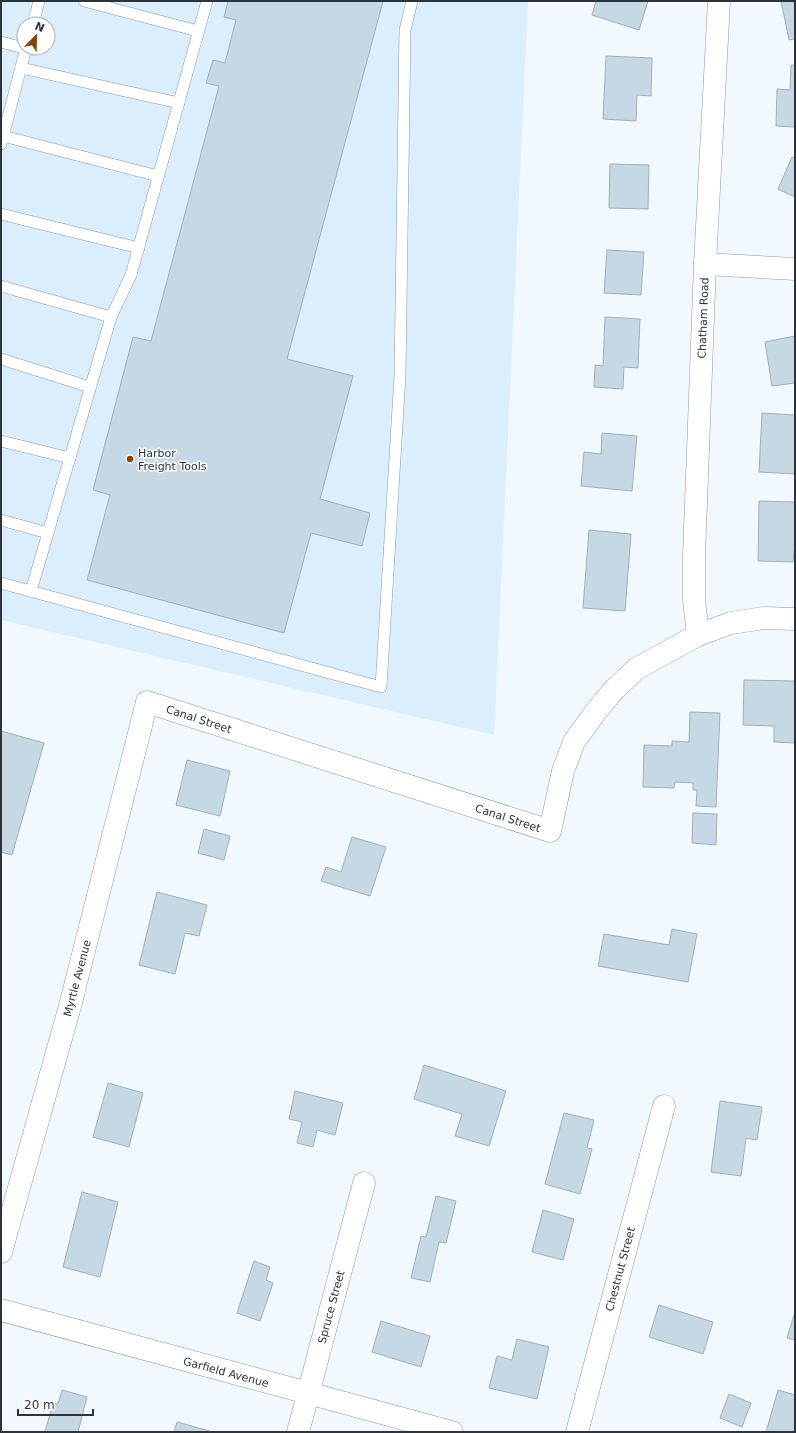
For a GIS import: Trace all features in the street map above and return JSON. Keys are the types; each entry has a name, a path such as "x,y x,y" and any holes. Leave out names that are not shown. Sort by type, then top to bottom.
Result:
{"street":[{"name":"Chatham Road","path":"698,635 694,600 694,556 705,264 719,1"},
{"path":"705,264 795,269"},
{"name":"Canal Street","path":"147,702 550,831 563,771 574,742 613,691 636,670 698,635 731,623 764,618 795,619"},
{"name":"Myrtle Avenue","path":"1,1252 70,1006 147,702"},
{"name":"Chestnut Street","path":"577,1432 664,1106"},
{"name":"Spruce Street","path":"298,1432 364,1183"},
{"name":"Garfield Avenue","path":"1,1310 452,1432"}],"lane":[{"path":"35,16 39,1"},
{"path":"84,1 198,31"},
{"path":"31,591 111,317 131,275 207,1"},
{"path":"1,583 381,687 400,375 405,30 412,1"},
{"path":"1,42 16,46"},
{"path":"23,56 2,140 158,176"},
{"path":"21,68 179,103"},
{"path":"1,214 139,248"},
{"path":"1,286 111,317"},
{"path":"1,359 90,387"},
{"path":"1,441 70,458"},
{"path":"1,520 48,533"}],"shaded area":[{"path":"1,1 528,1 494,735 1,620"}],"building":[{"path":"228,1 383,1 287,359 353,376 320,499 370,513 362,546 311,533 284,633 87,580 110,495 93,490 133,337 151,341 219,86 206,83 213,60 225,63 236,20 224,17"},
{"path":"596,1 648,1 639,30 592,15"},
{"path":"781,1 795,1 795,39 789,40"},
{"path":"606,56 652,58 651,96 637,95 636,121 603,119"},
{"path":"791,65 795,65 795,127 776,126 777,89 790,90"},
{"path":"792,157 795,158 795,197 778,189"},
{"path":"610,164 649,165 648,209 609,208"},
{"path":"607,250 644,252 641,295 604,293"},
{"path":"605,317 640,319 638,368 624,367 623,389 594,387 595,365 603,366"},
{"path":"795,336 795,383 772,386 765,342"},
{"path":"762,413 795,415 795,474 759,472"},
{"path":"602,433 637,436 632,491 581,486 584,452 601,454"},
{"path":"759,501 795,502 795,551 793,562 758,561"},
{"path":"589,530 631,534 625,611 583,608"},
{"path":"744,680 795,681 795,743 774,742 774,726 743,725"},
{"path":"690,712 720,713 716,807 696,806 697,790 693,790 693,783 675,782 674,788 643,787 644,745 672,746 672,741 689,742"},
{"path":"1,731 44,743 12,855 1,852"},
{"path":"187,760 230,771 220,816 176,805"},
{"path":"693,813 717,814 716,845 692,843"},
{"path":"204,829 230,836 224,860 198,853"},
{"path":"352,837 386,847 370,896 321,881 326,867 341,872"},
{"path":"157,892 207,905 199,936 185,933 175,974 139,965"},
{"path":"672,929 697,934 688,982 598,966 604,934 669,945"},
{"path":"424,1065 506,1091 489,1146 455,1136 462,1114 414,1099"},
{"path":"108,1083 143,1093 129,1147 93,1137"},
{"path":"295,1091 343,1103 335,1135 317,1130 313,1147 297,1143 302,1122 289,1119"},
{"path":"720,1101 762,1107 757,1140 746,1138 741,1176 711,1172"},
{"path":"564,1113 594,1120 587,1148 592,1149 580,1194 545,1184"},
{"path":"82,1192 118,1202 100,1277 63,1267"},
{"path":"436,1196 456,1201 446,1243 439,1242 430,1282 411,1278 421,1236 426,1237"},
{"path":"543,1210 574,1219 563,1260 532,1252"},
{"path":"254,1261 270,1267 266,1280 273,1283 260,1321 237,1313"},
{"path":"659,1305 713,1322 703,1354 649,1337"},
{"path":"795,1312 795,1340 787,1338"},
{"path":"381,1321 430,1336 421,1367 372,1352"},
{"path":"517,1339 549,1347 537,1399 489,1388 497,1356 512,1360"},
{"path":"62,1390 87,1397 78,1432 45,1432 53,1403 58,1404"},
{"path":"778,1390 795,1395 795,1432 766,1432"},
{"path":"729,1394 751,1403 742,1427 720,1418"},
{"path":"177,1422 213,1432 174,1432"}],"place":[{"name":"Harbor Freight Tools","path":"130,459"}]}
